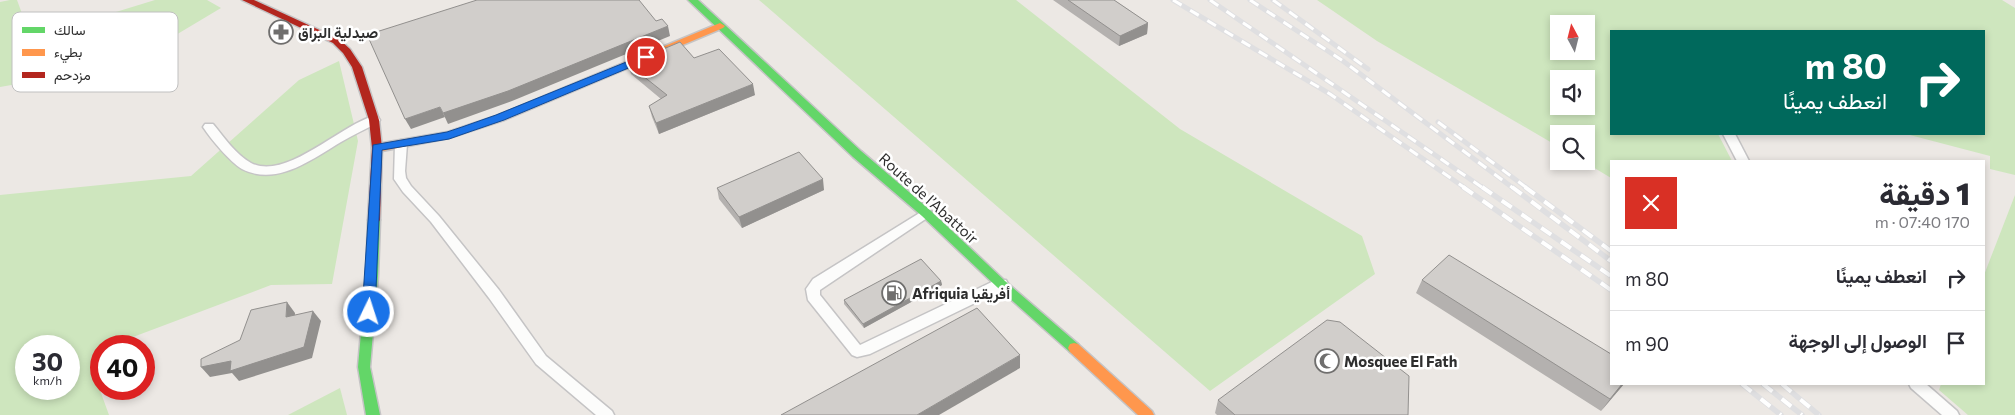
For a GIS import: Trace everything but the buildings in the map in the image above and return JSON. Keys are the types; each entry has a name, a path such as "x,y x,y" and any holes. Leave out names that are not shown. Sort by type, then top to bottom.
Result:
{"street":[{"path":"247,0 336,41 347,51 357,67 374,120 377,148 372,276 364,367 374,415"},
{"name":"Route de l’Abattoir","path":"693,0 857,154 926,213 1001,284 1052,326 1147,415"},
{"path":"377,148 449,135 500,118 720,26"}],"lane":[{"path":"209,127 246,166 258,170 268,170 287,167 304,160 327,147 344,134 374,120"},
{"path":"1730,135 1742,160"},
{"path":"401,144 400,180 435,219 494,294 541,360 607,415"},
{"path":"926,213 818,283 813,289 813,296 852,346 857,350 865,350 1001,284"},
{"path":"1917,385 1952,415"}],"green space":[{"path":"17,0 21,12 12,12 12,85 0,87 0,2"},
{"path":"155,0 207,0 221,8 178,34 178,12 116,12"},
{"path":"759,0 1016,0 1180,129 1362,236 1375,274 1210,391"},
{"path":"1317,0 2002,0 2015,8 2015,175 1990,169 1990,156 1910,135 1985,135 1985,30 1610,30 1610,135 1719,135 1731,160 1610,160 1610,177 1595,168 1595,125 1550,125 1550,142 1377,41"},
{"path":"339,61 358,141 332,284 271,285 138,335 90,335 90,400 104,400 109,415 0,415 0,195 191,176 299,80"},
{"path":"2015,195 2015,415 1968,415 1939,390 1941,385 1985,385 1985,272"},
{"path":"340,388 347,415 288,415"}],"railway":[{"path":"1173,0 1330,94 1465,188"},
{"path":"1210,0 1483,188"},
{"path":"1250,0 1343,61 1513,188"},
{"path":"1273,0 1368,69"},
{"path":"1438,122 1527,188"},
{"path":"1463,187 1610,289"},
{"path":"1482,187 1610,275"},
{"path":"1512,187 1610,260"},
{"path":"1525,187 1610,250"},
{"path":"1743,385 1781,415"},
{"path":"1764,385 1802,415"},
{"path":"1783,385 1819,415"}],"traffic: fast":[{"path":"693,0 857,154 926,213 1001,284 1074,348"},
{"path":"373,415 364,367 372,276 374,220"}],"traffic: slow":[{"path":"377,148 449,135 500,118 720,26"},
{"path":"1074,348 1147,415"}],"traffic: jam":[{"path":"247,0 336,41 347,51 357,67 374,120 377,148 374,220"}],"place":[{"name":"صيدلية البراق","path":"281,32"},
{"name":"Afriquia أفريقيا","path":"894,293"},
{"name":"Mosquee El Fath","path":"1327,361"}],"route":[{"path":"369,312 377,148 449,135 500,118 646,57"}]}
